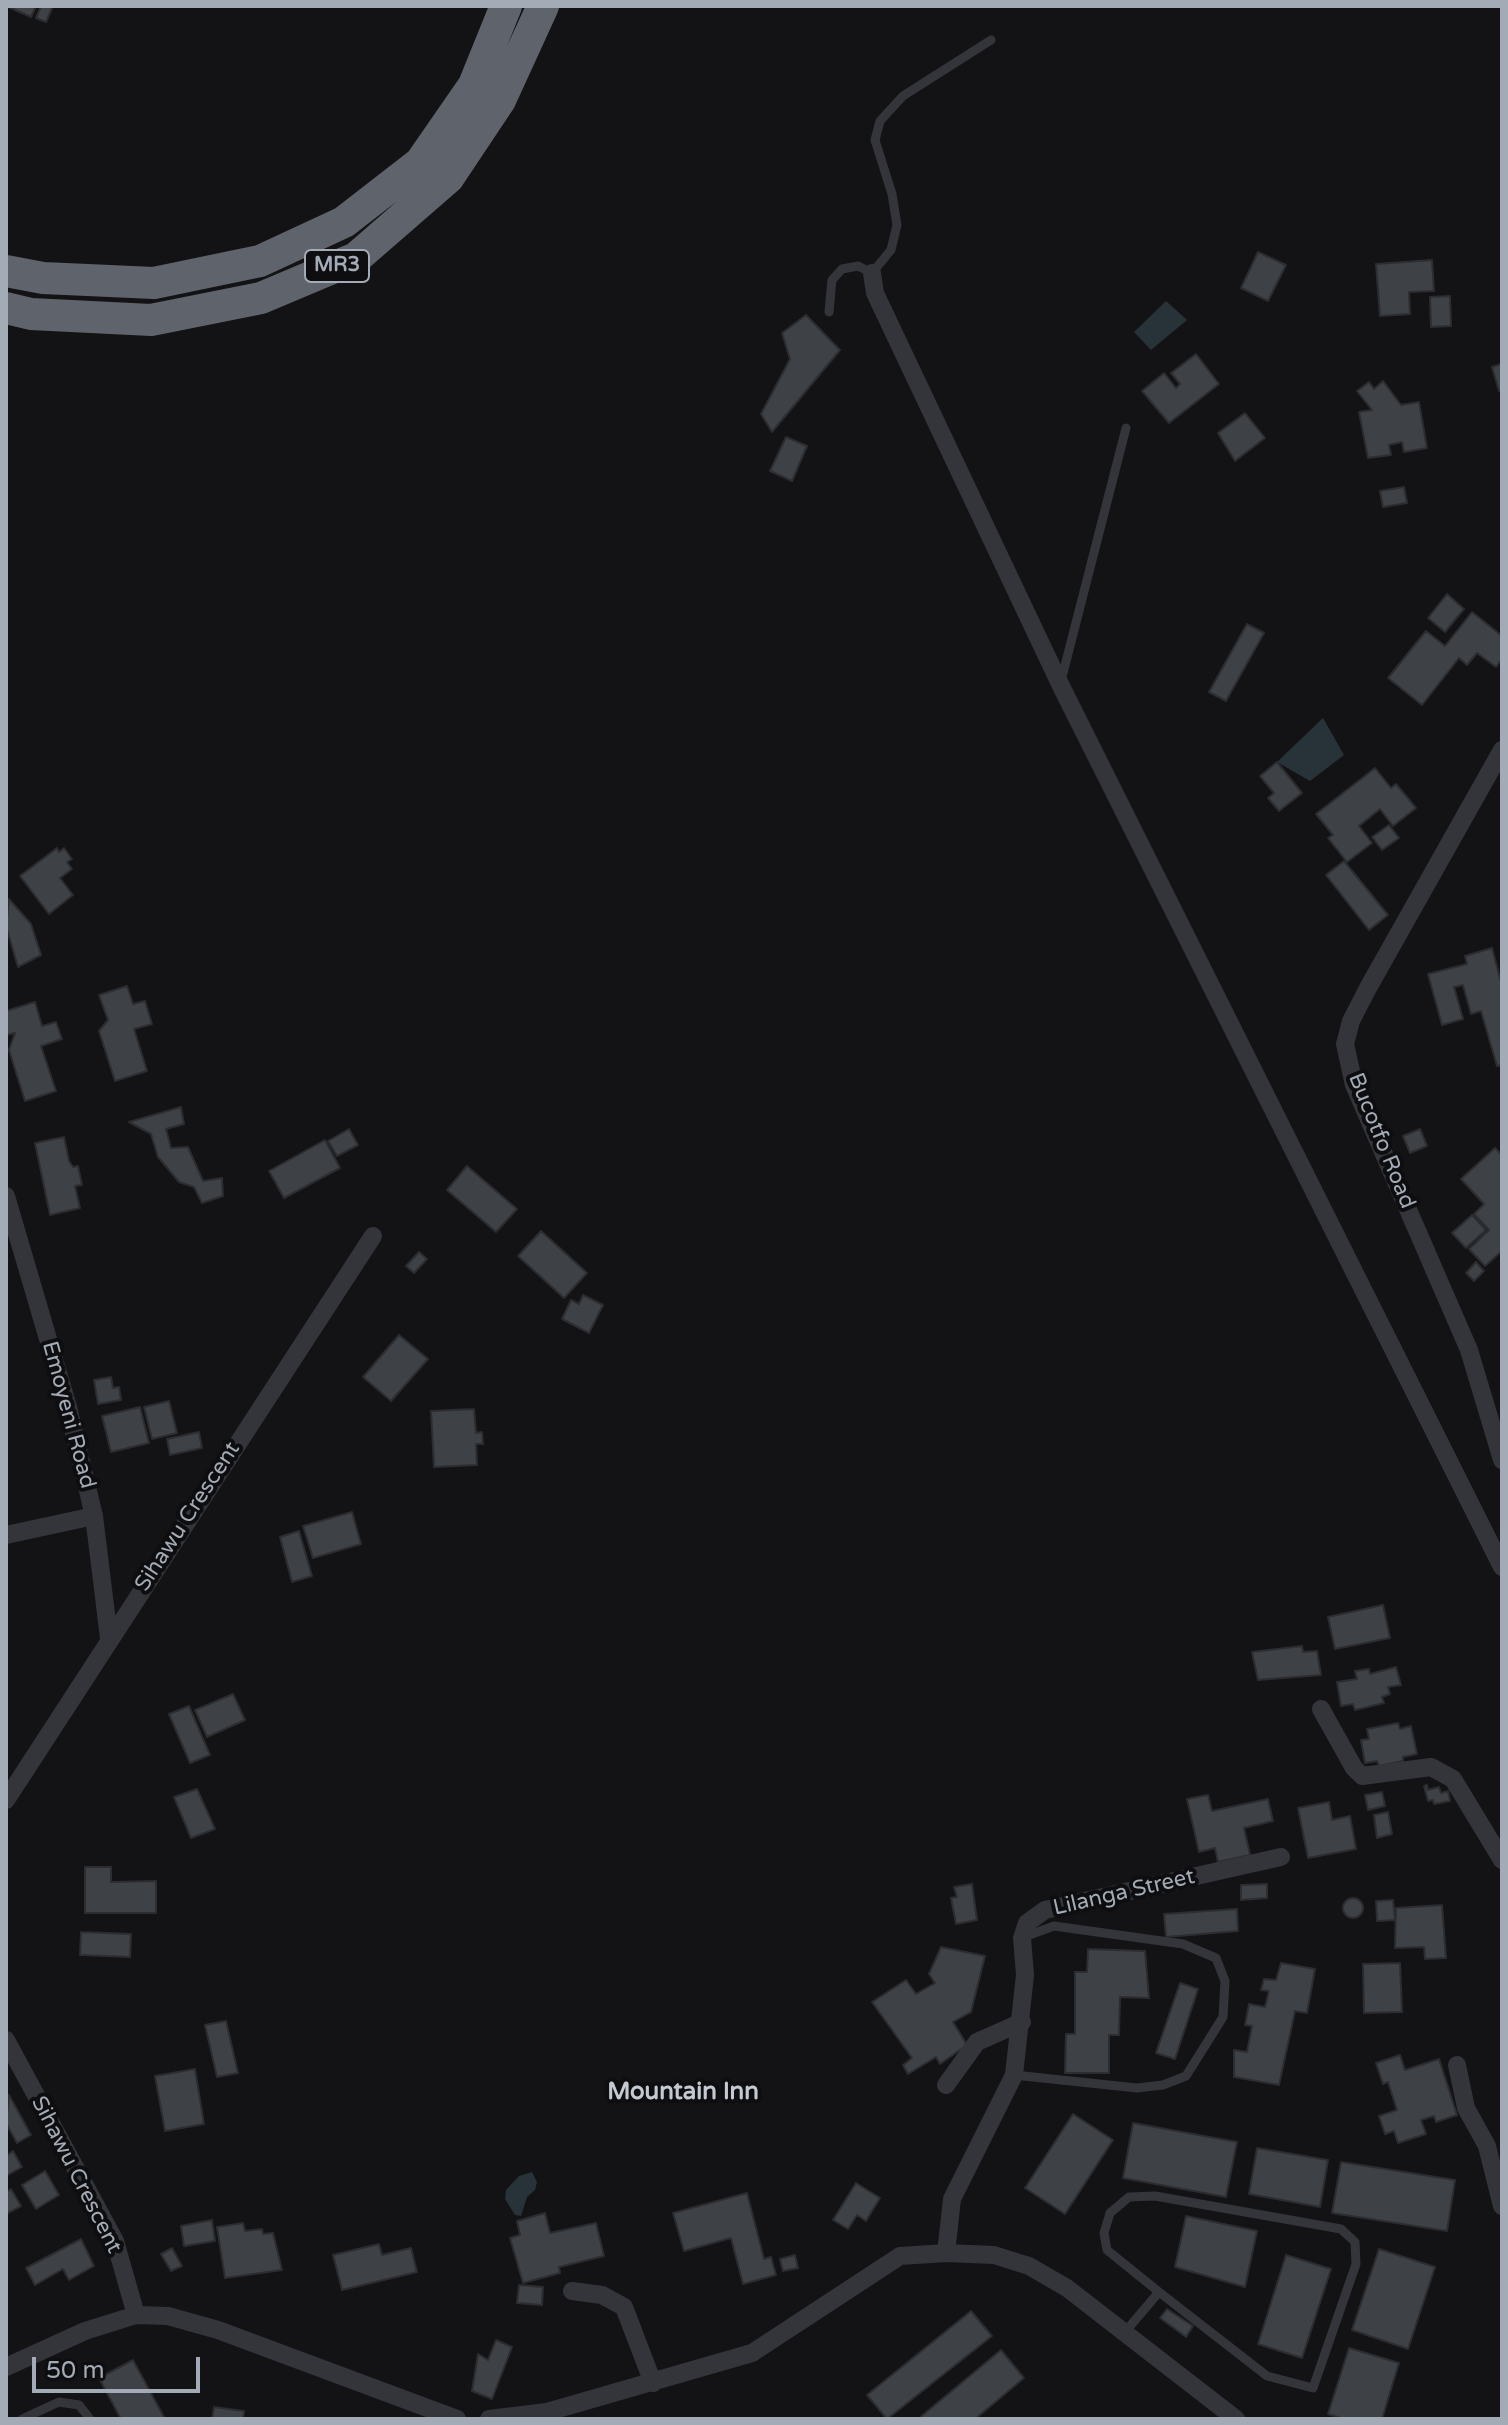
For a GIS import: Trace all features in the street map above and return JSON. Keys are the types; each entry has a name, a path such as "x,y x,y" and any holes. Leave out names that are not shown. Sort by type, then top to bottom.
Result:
{"highway":[{"name":"MR3","path":"6,271 43,278 154,283 260,261 344,222 420,163 474,85 506,6"},
{"name":"MR3","path":"6,308 31,314 151,320 261,298 356,258 448,178 500,100 543,6"}],"street":[{"path":"872,273 875,293 1060,684 1502,1567"},
{"name":"Bucotfo Road","path":"1502,750 1351,1021 1345,1044 1354,1085 1469,1350 1502,1460"},
{"name":"Emoyeni Road","path":"6,1196 68,1407 94,1516 109,1638"},
{"name":"Sihawu Crescent","path":"6,1800 373,1236"},
{"path":"6,1535 94,1516"},
{"path":"1321,1709 1354,1768 1362,1776 1431,1767 1453,1779 1502,1860"},
{"name":"Lilanga Street","path":"1022,1938 1027,1923 1045,1910 1281,1857"},
{"path":"946,2253 952,2199 1014,2075 1025,1975 1022,1938"},
{"path":"946,2085 977,2042 1022,2022"},
{"name":"Sihawu Crescent","path":"6,2040 115,2241 136,2315"},
{"path":"1457,2065 1466,2108 1487,2146 1502,2206"},
{"path":"489,2419 547,2412 752,2353 900,2256 946,2253 994,2255 1029,2266 1067,2288 1236,2419"},
{"path":"572,2291 602,2295 624,2307 653,2383"},
{"path":"6,2367 85,2331 136,2315 168,2316 218,2330 457,2419"}],"lane":[{"path":"829,312 832,280 842,269 858,266 872,273 891,250 897,225 892,194 875,140 880,121 903,96 991,40"},
{"path":"1060,684 1126,428"},
{"path":"1014,2075 1137,2088 1163,2085 1186,2076 1223,2017 1225,1981 1216,1958 1183,1944 1054,1926 1022,1938"},
{"path":"1155,2196 1341,2229 1355,2242 1356,2264 1313,2388 1267,2376 1159,2292 1107,2250 1104,2233 1110,2213 1129,2197 1155,2196"},
{"path":"1125,2332 1159,2292"},
{"path":"22,2419 59,2402 79,2405 90,2419"}],"shaded area":[{"path":"1166,301 1187,320 1151,350 1134,332"},
{"path":"1323,718 1344,755 1310,781 1277,762"},
{"path":"532,2172 537,2182 535,2190 527,2197 521,2216 515,2215 505,2199 506,2190 519,2176"}],"building":[{"path":"6,6 36,6 31,17"},
{"path":"41,6 53,6 46,22 36,18"},
{"path":"1258,252 1286,265 1268,301 1241,288"},
{"path":"1432,260 1434,291 1409,292 1410,314 1380,316 1376,264"},
{"path":"1450,296 1451,326 1431,327 1430,297"},
{"path":"806,315 840,350 772,432 761,414 790,359 782,333"},
{"path":"1196,354 1219,384 1169,423 1142,391 1164,373 1176,388 1180,384 1171,373"},
{"path":"1502,356 1502,390 1499,391 1492,367 1501,364"},
{"path":"1383,381 1401,405 1419,402 1427,448 1404,452 1402,442 1389,445 1391,455 1368,458 1359,412 1372,410 1357,391 1369,382 1374,389"},
{"path":"1245,413 1265,438 1235,461 1218,433"},
{"path":"786,437 807,446 792,481 770,471"},
{"path":"1404,487 1407,503 1383,507 1380,491"},
{"path":"1447,594 1464,609 1445,632 1428,618"},
{"path":"1472,612 1502,636 1502,659 1496,667 1477,653 1467,665 1459,658 1422,705 1388,678 1426,631 1445,646"},
{"path":"1247,624 1264,633 1226,701 1209,692"},
{"path":"1277,762 1302,793 1279,811 1268,798 1274,793 1260,776"},
{"path":"1375,768 1391,788 1396,784 1416,808 1393,826 1380,809 1359,826 1372,843 1347,862 1328,838 1333,835 1316,814"},
{"path":"1389,825 1399,838 1382,850 1372,837"},
{"path":"57,848 59,852 64,848 72,859 67,862 72,869 60,878 73,895 49,914 20,876"},
{"path":"1344,861 1388,915 1369,930 1326,875"},
{"path":"9,899 31,924 41,955 18,967 6,926"},
{"path":"1492,948 1502,986 1502,1065 1497,1066 1481,1011 1471,1014 1463,985 1454,987 1463,1019 1442,1025 1428,974 1467,964 1465,956"},
{"path":"127,986 133,1004 145,1001 152,1024 134,1029 147,1071 115,1081 99,1031 108,1020 99,995"},
{"path":"35,1002 42,1026 56,1022 62,1039 41,1046 56,1091 25,1101 9,1050 15,1033 6,1035 6,1011"},
{"path":"181,1107 184,1124 166,1129 171,1148 188,1147 203,1181 222,1178 223,1196 202,1203 194,1187 179,1182 158,1157 151,1134 129,1122"},
{"path":"349,1129 358,1145 337,1156 328,1141"},
{"path":"1420,1129 1427,1146 1410,1153 1403,1136"},
{"path":"64,1137 69,1161 73,1167 78,1166 82,1185 75,1186 80,1208 50,1215 35,1143"},
{"path":"325,1140 340,1168 284,1198 269,1171"},
{"path":"1495,1148 1502,1155 1502,1251 1485,1266 1469,1249 1489,1230 1474,1214 1484,1204 1461,1179"},
{"path":"467,1166 517,1209 496,1232 447,1190"},
{"path":"1472,1215 1486,1230 1466,1248 1452,1233"},
{"path":"541,1231 587,1273 564,1298 518,1256"},
{"path":"419,1252 427,1259 414,1273 406,1266"},
{"path":"1476,1262 1484,1271 1474,1281 1466,1273"},
{"path":"583,1295 603,1305 589,1333 562,1319 571,1300 579,1304"},
{"path":"399,1335 428,1359 391,1401 363,1377"},
{"path":"111,1377 113,1388 119,1387 121,1400 98,1404 94,1380"},
{"path":"169,1401 177,1433 152,1439 144,1407"},
{"path":"140,1407 149,1443 111,1452 102,1416"},
{"path":"474,1409 476,1433 482,1432 483,1444 476,1444 477,1465 434,1467 431,1411"},
{"path":"199,1432 202,1448 170,1455 167,1439"},
{"path":"352,1512 361,1544 313,1558 303,1526"},
{"path":"299,1531 312,1576 292,1582 280,1537"},
{"path":"1383,1605 1390,1638 1335,1649 1328,1617"},
{"path":"1302,1646 1303,1652 1317,1651 1321,1675 1258,1680 1252,1652"},
{"path":"1396,1667 1401,1685 1388,1687 1390,1694 1382,1697 1384,1703 1355,1710 1353,1704 1341,1706 1337,1682 1357,1679 1355,1671 1369,1669 1370,1674"},
{"path":"233,1694 245,1720 207,1737 195,1710"},
{"path":"189,1706 210,1755 190,1763 169,1714"},
{"path":"1398,1723 1400,1729 1411,1726 1417,1754 1403,1757 1403,1761 1379,1766 1377,1761 1365,1763 1361,1740 1369,1739 1367,1729"},
{"path":"1427,1785 1428,1790 1439,1787 1441,1793 1448,1791 1450,1801 1434,1804 1433,1800 1428,1801 1424,1786"},
{"path":"197,1789 215,1829 191,1838 174,1797"},
{"path":"1382,1792 1385,1806 1368,1810 1365,1795"},
{"path":"1208,1795 1212,1811 1268,1799 1273,1821 1244,1828 1250,1855 1218,1862 1215,1848 1199,1852 1187,1799"},
{"path":"1329,1802 1332,1820 1350,1816 1356,1849 1308,1858 1298,1808"},
{"path":"1388,1812 1392,1834 1377,1838 1374,1815"},
{"path":"85,1867 111,1867 111,1882 156,1881 156,1913 85,1913"},
{"path":"972,1884 977,1920 956,1924 951,1898 957,1897 954,1887"},
{"path":"1267,1884 1267,1898 1241,1900 1241,1885"},
{"path":"1353,1898 1360,1901 1363,1908 1360,1915 1353,1918 1346,1915 1343,1908 1346,1901"},
{"path":"1393,1900 1395,1920 1377,1921 1376,1901"},
{"path":"1442,1905 1446,1958 1425,1959 1424,1947 1395,1948 1396,1908"},
{"path":"1237,1909 1238,1931 1166,1937 1164,1914"},
{"path":"81,1932 131,1934 130,1957 80,1955"},
{"path":"941,1947 985,1956 971,2012 953,2022 967,2045 940,2064 936,2057 908,2074 903,2065 912,2058 872,2002 906,1980 916,1994 935,1983 929,1974"},
{"path":"1088,1949 1145,1951 1149,1998 1120,1997 1119,2035 1109,2035 1109,2073 1065,2073 1066,2034 1075,2034 1075,1972 1087,1972"},
{"path":"1281,1963 1315,1969 1307,2013 1295,2011 1279,2085 1234,2077 1234,2050 1247,2052 1252,2026 1245,2025 1249,2004 1265,2007 1269,1991 1261,1990 1264,1979 1276,1980"},
{"path":"1400,1963 1402,2012 1364,2013 1363,1964"},
{"path":"1180,1983 1198,1989 1175,2059 1156,2053"},
{"path":"226,2021 238,2073 217,2077 205,2025"},
{"path":"1400,2055 1405,2070 1439,2059 1457,2115 1436,2122 1434,2116 1421,2120 1426,2134 1398,2143 1394,2131 1385,2134 1379,2116 1397,2110 1388,2082 1383,2084 1376,2063"},
{"path":"195,2069 204,2124 165,2131 155,2076"},
{"path":"9,2095 31,2135 17,2143 6,2123"},
{"path":"1073,2114 1113,2140 1065,2214 1025,2188"},
{"path":"1133,2123 1237,2142 1226,2197 1123,2178"},
{"path":"1257,2148 1328,2160 1320,2207 1249,2194"},
{"path":"13,2151 22,2167 6,2176 6,2156"},
{"path":"1341,2162 1455,2180 1447,2231 1332,2213"},
{"path":"45,2171 59,2195 36,2209 22,2185"},
{"path":"856,2183 880,2198 866,2221 857,2215 848,2229 833,2220"},
{"path":"11,2189 21,2206 6,2214 6,2192"},
{"path":"747,2193 764,2259 771,2257 776,2275 743,2284 731,2238 684,2251 673,2213"},
{"path":"545,2213 550,2233 596,2223 604,2256 559,2267 560,2273 523,2283 510,2238 520,2235 517,2221"},
{"path":"1186,2216 1257,2231 1245,2287 1175,2267"},
{"path":"212,2220 215,2241 184,2246 181,2226"},
{"path":"243,2223 245,2231 262,2229 263,2234 273,2233 282,2270 225,2278 217,2227"},
{"path":"81,2239 94,2266 69,2280 63,2269 35,2285 26,2268"},
{"path":"379,2244 382,2255 411,2248 417,2272 342,2290 333,2255"},
{"path":"172,2248 182,2266 171,2271 161,2254"},
{"path":"1379,2249 1435,2267 1408,2349 1352,2330"},
{"path":"795,2255 798,2268 783,2271 780,2259"},
{"path":"1286,2255 1331,2269 1302,2358 1258,2344"},
{"path":"519,2285 543,2287 542,2305 517,2303"},
{"path":"1167,2309 1193,2326 1186,2337 1160,2318"},
{"path":"971,2311 992,2336 887,2419 867,2395"},
{"path":"496,2340 512,2347 492,2399 472,2391 478,2354 488,2360"},
{"path":"1349,2348 1399,2363 1382,2419 1344,2419 1328,2414"},
{"path":"1001,2350 1024,2378 975,2419 918,2419"},
{"path":"133,2360 165,2419 121,2419 99,2378"},
{"path":"214,2407 244,2411 243,2419 212,2419"}],"district":[{"name":"Mountain Inn","path":"683,2093"}]}
